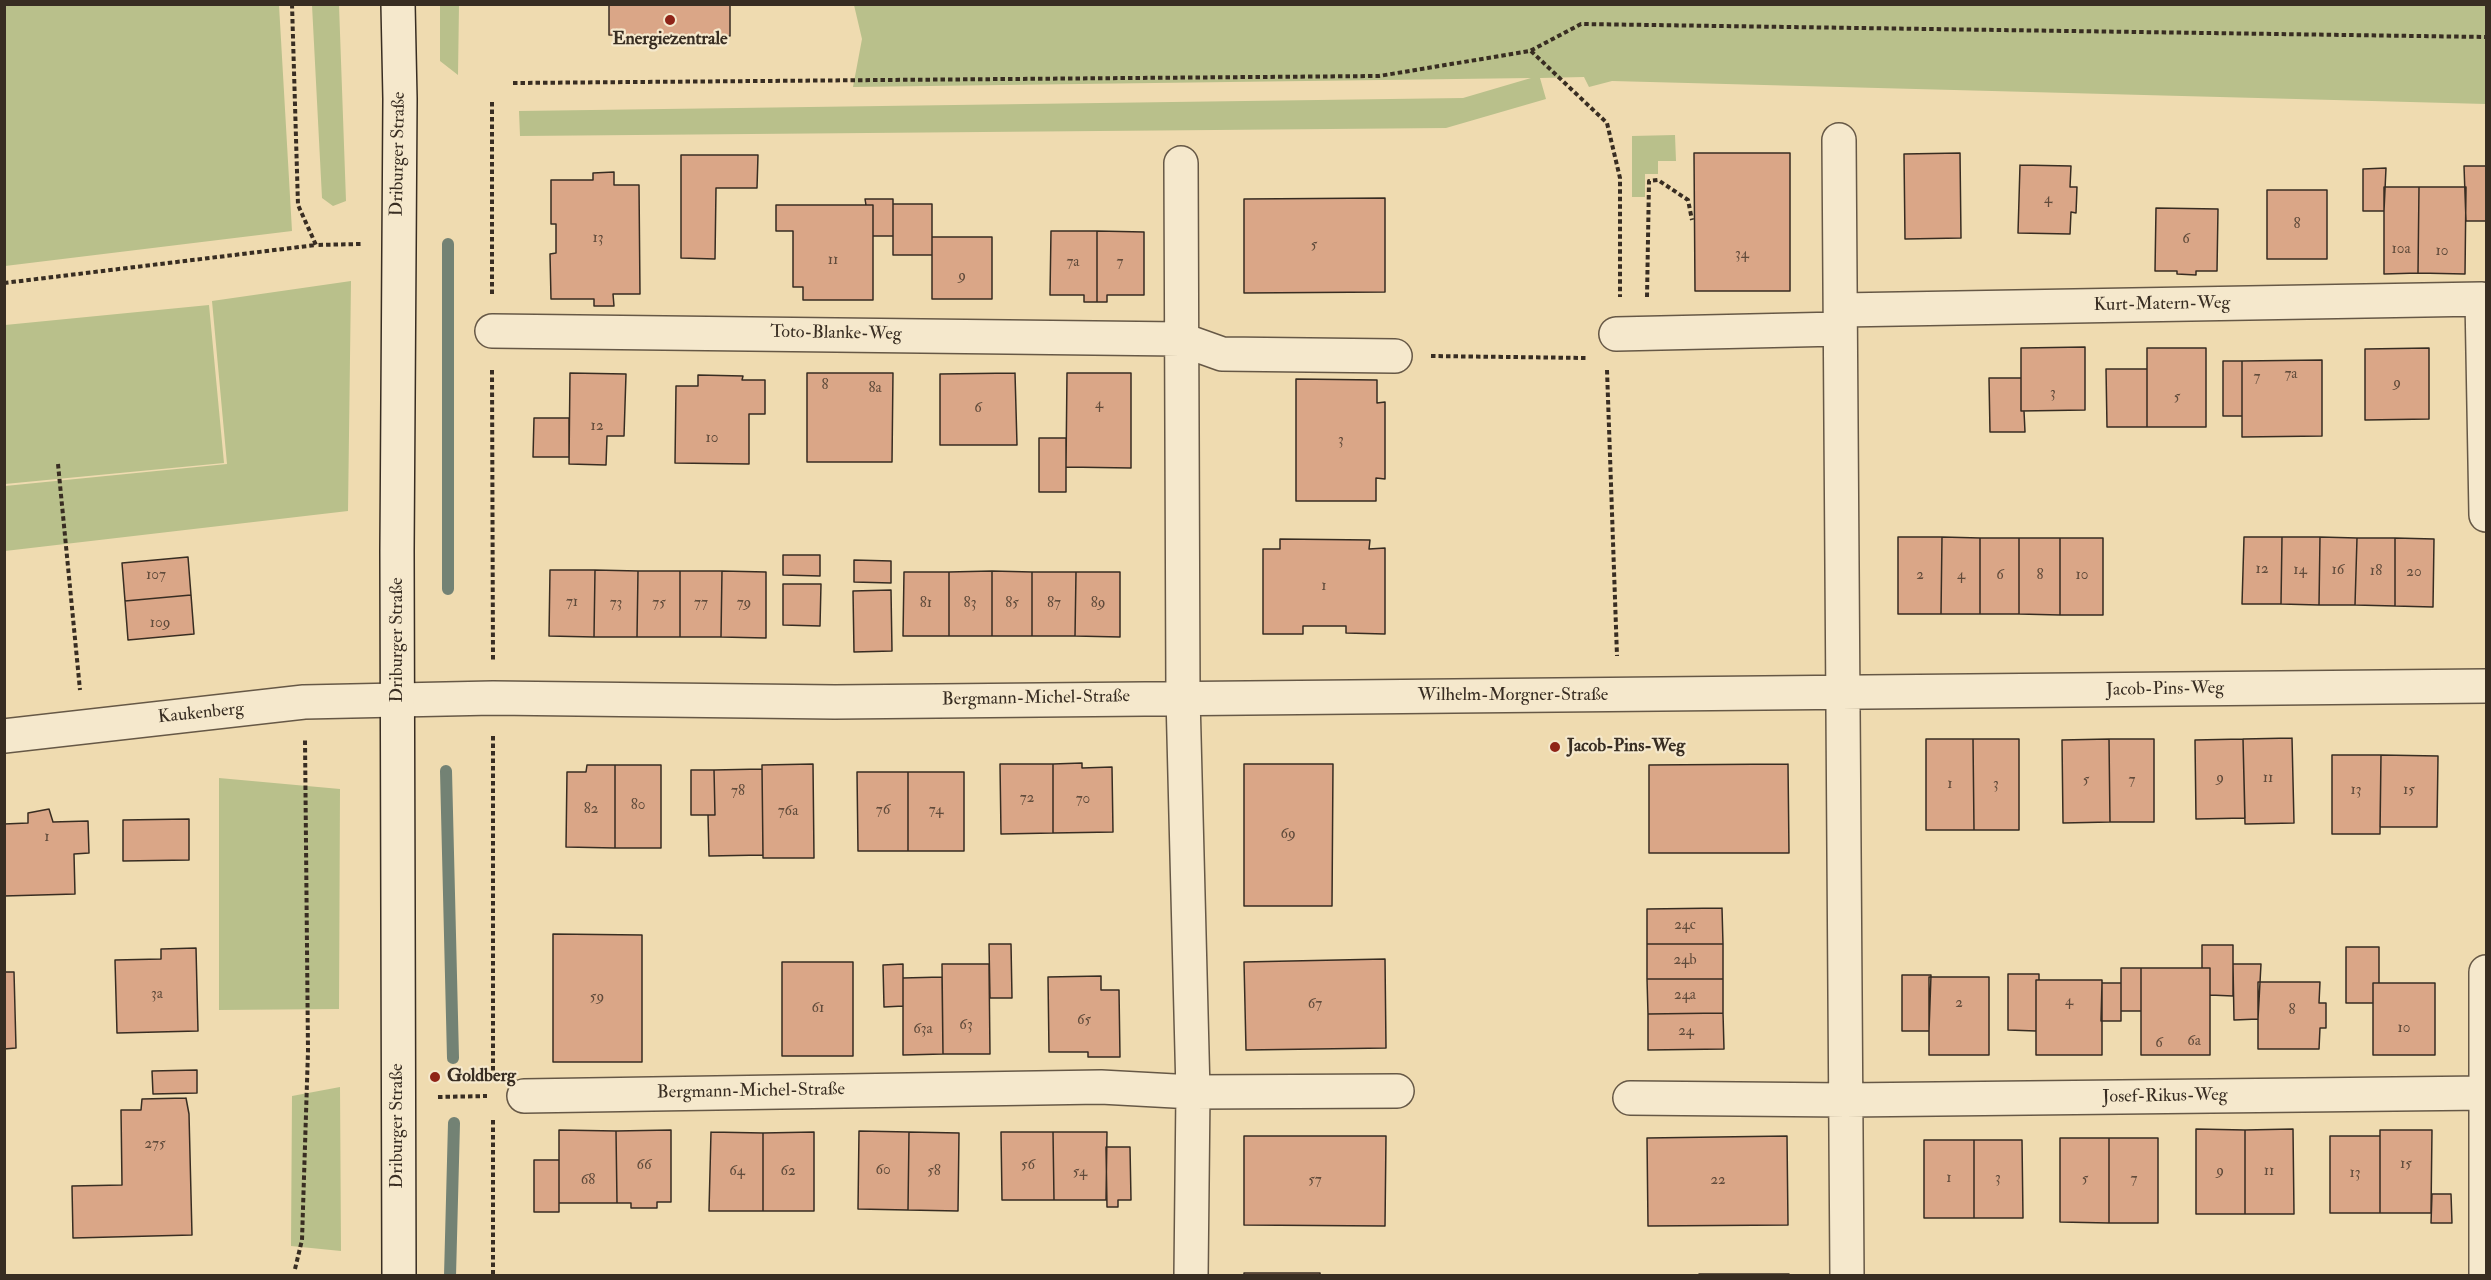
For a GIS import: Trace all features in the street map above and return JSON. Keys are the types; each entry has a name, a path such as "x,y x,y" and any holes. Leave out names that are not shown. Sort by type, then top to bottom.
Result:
{"street":[{"name":"Driburger Straße","path":"398,4 400,99 398,244 399,1275"},
{"path":"1839,140 1847,1275"},
{"path":"1181,163 1180,339 1184,697 1193,1092 1191,1275"},
{"name":"Kurt-Matern-Weg","path":"1841,319 2482,299 2487,515"},
{"path":"1622,340 1841,319"},
{"name":"Toto-Blanke-Weg","path":"492,331 1180,339 1222,354 1395,356"},
{"name":"Jacob-Pins-Weg","path":"1843,693 2487,686"},
{"name":"Wilhelm-Morgner-Straße","path":"1184,697 1843,693"},
{"name":"Bergmann-Michel-Straße","path":"398,701 493,698 836,702 1184,697"},
{"name":"Kaukenberg","path":"4,735 304,702 398,701"},
{"path":"2486,1275 2487,972"},
{"name":"Bergmann-Michel-Straße","path":"508,1096 1101,1088 1193,1092 1397,1091"},
{"name":"Josef-Rikus-Weg","path":"1846,1100 2486,1093"},
{"path":"1630,1098 1846,1100"}],"path":[{"path":"292,4 298,205 316,245"},
{"path":"513,83 1379,76 1530,51 1581,24 2487,37"},
{"path":"1530,51 1607,123 1620,178 1622,340 1618,696"},
{"path":"492,99 493,1084"},
{"path":"1622,340 1649,181 1658,180 1688,200 1692,220"},
{"path":"4,283 316,245 398,244"},
{"path":"1395,356 1622,340"},
{"path":"58,464 84,727"},
{"path":"295,1269 302,1240 308,1051 304,702"},
{"path":"398,1098 508,1096"},
{"path":"493,1108 493,1275"}],"green space":[{"path":"4,5 279,5 292,231 5,266"},
{"path":"312,5 339,5 346,201 333,206 322,198"},
{"path":"440,5 459,5 458,75 440,61"},
{"path":"854,5 2486,5 2486,104 1612,81 1589,87 1584,77 1540,78 1546,99 1446,128 520,136 519,111 1463,98 1531,78 853,87 862,39"},
{"path":"1675,135 1676,161 1658,161 1658,174 1645,174 1645,197 1632,197 1632,136"},
{"path":"351,281 348,511 5,551 5,486 227,464 212,301"},
{"path":"209,305 224,463 5,484 5,325"},
{"path":"219,778 340,789 339,1009 219,1010"},
{"path":"340,1087 341,1251 291,1246 292,1096"}],"building":[{"name":"Energiezentrale","path":"609,4 730,4 730,36 609,35"},
{"path":"1694,153 1790,153 1790,291 1695,291"},
{"path":"1960,153 1961,238 1905,239 1904,154"},
{"path":"681,155 758,155 757,188 716,188 715,259 681,258"},
{"path":"2020,165 2071,166 2070,187 2077,187 2076,213 2071,212 2070,234 2018,233"},
{"path":"2464,166 2486,166 2486,221 2466,221"},
{"path":"2386,168 2384,211 2363,211 2363,169"},
{"path":"614,172 614,185 639,185 640,294 613,294 614,306 594,306 594,299 551,299 550,254 556,253 556,224 551,224 551,180 593,180 593,173"},
{"path":"2384,187 2419,187 2418,273 2384,274"},
{"path":"2419,187 2466,187 2465,274 2418,273"},
{"path":"2267,190 2327,190 2327,259 2267,259"},
{"path":"1385,198 1385,292 1244,293 1244,199"},
{"path":"865,199 893,199 893,236 873,236 873,205 866,205"},
{"path":"893,204 932,204 932,255 893,255"},
{"path":"776,205 873,205 873,300 803,300 803,287 793,287 793,231 776,231"},
{"path":"2156,208 2218,209 2217,271 2196,271 2196,275 2177,274 2177,271 2155,271"},
{"path":"1051,231 1097,231 1097,302 1084,302 1084,295 1050,295"},
{"path":"1097,231 1144,232 1144,295 1107,295 1107,302 1097,302"},
{"path":"932,237 992,237 992,299 932,299"},
{"path":"2085,347 2085,410 2021,411 2021,348"},
{"path":"2147,348 2206,348 2206,427 2147,427"},
{"path":"2429,348 2429,419 2365,420 2365,349"},
{"path":"2322,360 2322,436 2242,437 2242,361"},
{"path":"2223,361 2242,361 2242,416 2223,416"},
{"path":"2106,369 2147,369 2147,427 2107,427"},
{"path":"570,373 626,374 624,436 607,436 606,465 569,464"},
{"path":"807,373 893,373 892,462 807,462"},
{"path":"1015,373 1017,445 940,445 940,374"},
{"path":"1067,373 1131,373 1131,468 1066,467"},
{"path":"698,375 743,376 742,380 765,380 765,414 749,414 749,464 675,463 676,386 698,386"},
{"path":"1989,378 2021,378 2021,411 2024,411 2025,432 1990,432"},
{"path":"1296,379 1377,380 1377,403 1385,402 1385,479 1376,478 1376,501 1296,501"},
{"path":"534,418 569,418 569,457 533,457"},
{"path":"1039,438 1066,438 1066,492 1039,492"},
{"path":"1898,537 1942,537 1941,614 1898,614"},
{"path":"1942,537 1980,538 1980,614 1941,614"},
{"path":"2244,537 2282,537 2281,604 2242,604"},
{"path":"2282,537 2320,537 2319,605 2281,604"},
{"path":"2320,537 2357,538 2355,605 2319,605"},
{"path":"1980,538 2019,538 2019,614 1980,614"},
{"path":"2019,538 2060,538 2060,615 2019,614"},
{"path":"2060,538 2103,538 2103,615 2060,615"},
{"path":"2357,538 2395,538 2395,606 2355,605"},
{"path":"2395,538 2434,539 2433,607 2395,606"},
{"path":"1280,539 1370,540 1369,549 1385,548 1385,634 1346,633 1346,626 1303,626 1303,634 1263,634 1263,549 1280,549"},
{"path":"783,555 820,555 820,576 783,575"},
{"path":"188,557 191,595 125,601 122,563"},
{"path":"854,560 891,561 891,583 854,582"},
{"path":"550,570 595,570 594,637 549,636"},
{"path":"595,570 638,571 637,637 594,637"},
{"path":"638,571 680,571 680,637 637,637"},
{"path":"680,571 722,571 721,637 680,637"},
{"path":"722,571 766,572 766,638 721,637"},
{"path":"992,571 1032,572 1032,636 992,636"},
{"path":"992,571 992,636 949,636 949,572"},
{"path":"904,572 949,572 949,636 903,636"},
{"path":"1032,572 1076,572 1075,636 1032,636"},
{"path":"1076,572 1120,572 1120,637 1075,636"},
{"path":"783,584 821,584 820,626 783,625"},
{"path":"891,590 892,651 854,652 853,591"},
{"path":"191,595 194,634 128,640 125,601"},
{"path":"2292,738 2294,823 2245,824 2243,739"},
{"path":"1926,739 1973,739 1974,830 1926,830"},
{"path":"1973,739 2019,739 2019,830 1974,830"},
{"path":"2109,739 2154,739 2154,822 2110,822"},
{"path":"2109,739 2110,822 2063,823 2062,740"},
{"path":"2243,739 2245,818 2196,819 2195,740"},
{"path":"2332,755 2381,755 2380,834 2332,834"},
{"path":"2381,755 2438,756 2437,827 2380,827"},
{"path":"1082,763 1082,768 1112,767 1113,832 1053,833 1053,764"},
{"path":"813,764 814,858 763,858 762,765"},
{"path":"1000,764 1053,764 1053,833 1001,834"},
{"path":"1244,764 1333,764 1332,906 1244,906"},
{"path":"1788,764 1789,853 1649,853 1649,765"},
{"path":"587,765 615,765 615,848 566,847 567,772 586,772"},
{"path":"615,765 661,765 661,848 615,848"},
{"path":"762,769 763,855 709,856 708,815 715,815 714,770"},
{"path":"691,770 714,770 715,815 691,815"},
{"path":"857,772 908,772 908,851 858,851"},
{"path":"908,772 964,772 964,851 908,851"},
{"path":"49,809 53,822 88,821 89,853 74,854 75,894 4,896 4,824 28,823 28,813"},
{"path":"189,819 189,860 123,861 123,820"},
{"path":"1722,908 1723,944 1647,944 1647,909"},
{"path":"553,934 642,935 642,1062 553,1062"},
{"path":"989,944 1011,944 1012,998 990,998"},
{"path":"1647,944 1723,944 1723,979 1647,979"},
{"path":"2202,945 2233,945 2233,996 2210,995 2210,968 2202,968"},
{"path":"2346,947 2379,947 2379,983 2373,983 2373,1003 2346,1003"},
{"path":"196,948 198,1031 117,1033 115,960 161,959 161,949"},
{"path":"1385,959 1386,1048 1246,1050 1244,962"},
{"path":"782,962 853,962 853,1056 782,1056"},
{"path":"903,964 903,1006 884,1007 883,965"},
{"path":"942,964 989,964 990,1054 943,1054"},
{"path":"2233,964 2261,964 2258,1019 2234,1020"},
{"path":"2121,968 2141,968 2141,1011 2121,1011"},
{"path":"2141,968 2210,968 2210,1055 2141,1055"},
{"path":"4,972 14,972 16,1048 4,1049"},
{"path":"2008,974 2039,974 2039,980 2036,980 2036,1031 2008,1030"},
{"path":"1902,975 1931,975 1929,1031 1902,1031"},
{"path":"1101,976 1101,990 1119,990 1120,1057 1088,1057 1088,1052 1049,1052 1048,977"},
{"path":"942,977 943,1054 903,1055 903,978"},
{"path":"1929,977 1989,977 1989,1055 1929,1055"},
{"path":"1647,979 1723,979 1723,1013 1648,1014"},
{"path":"2036,980 2102,980 2102,1055 2036,1055"},
{"path":"2258,982 2320,982 2319,1003 2326,1003 2326,1028 2320,1028 2319,1049 2258,1049"},
{"path":"2102,983 2121,983 2121,1021 2101,1021"},
{"path":"2373,983 2435,983 2435,1055 2373,1055"},
{"path":"1723,1013 1724,1049 1648,1050 1648,1014"},
{"path":"197,1070 197,1093 153,1094 152,1071"},
{"path":"186,1098 189,1114 192,1235 73,1238 72,1186 122,1185 121,1110 141,1110 142,1099"},
{"path":"2196,1129 2245,1130 2245,1214 2196,1214"},
{"path":"2293,1129 2294,1214 2245,1214 2245,1130"},
{"path":"559,1130 616,1131 617,1203 559,1203"},
{"path":"671,1130 671,1202 657,1202 657,1208 631,1208 631,1203 617,1203 616,1131"},
{"path":"2380,1130 2432,1130 2431,1213 2380,1213"},
{"path":"859,1131 909,1132 908,1210 858,1209"},
{"path":"711,1132 763,1133 763,1211 709,1211"},
{"path":"814,1132 814,1211 763,1211 763,1133"},
{"path":"909,1132 959,1133 958,1211 908,1210"},
{"path":"1001,1132 1053,1132 1054,1200 1002,1200"},
{"path":"1053,1132 1107,1132 1106,1200 1054,1200"},
{"path":"1244,1136 1386,1136 1385,1226 1244,1225"},
{"path":"1787,1136 1788,1225 1648,1226 1647,1138"},
{"path":"2330,1136 2380,1136 2380,1213 2330,1213"},
{"path":"2060,1138 2109,1138 2109,1223 2060,1222"},
{"path":"2109,1138 2158,1138 2158,1223 2109,1223"},
{"path":"1924,1140 1974,1140 1974,1218 1924,1218"},
{"path":"1974,1140 2022,1140 2023,1218 1974,1218"},
{"path":"1106,1147 1130,1147 1131,1200 1118,1200 1118,1207 1107,1207"},
{"path":"534,1160 559,1160 559,1212 534,1212"},
{"path":"2432,1194 2451,1194 2452,1223 2431,1223"},
{"path":"1244,1273 1320,1273 1320,1276 1244,1276"},
{"path":"1699,1274 1789,1274 1789,1276 1699,1276"}],"waterway":[{"path":"448,244 448,589"},
{"path":"446,771 453,1058"},
{"path":"450,1276 454,1123"}],"place":[{"name":"Energiezentrale","path":"670,20"},
{"name":"Jacob-Pins-Weg","path":"1555,747"},
{"name":"Goldberg","path":"435,1077"}]}
